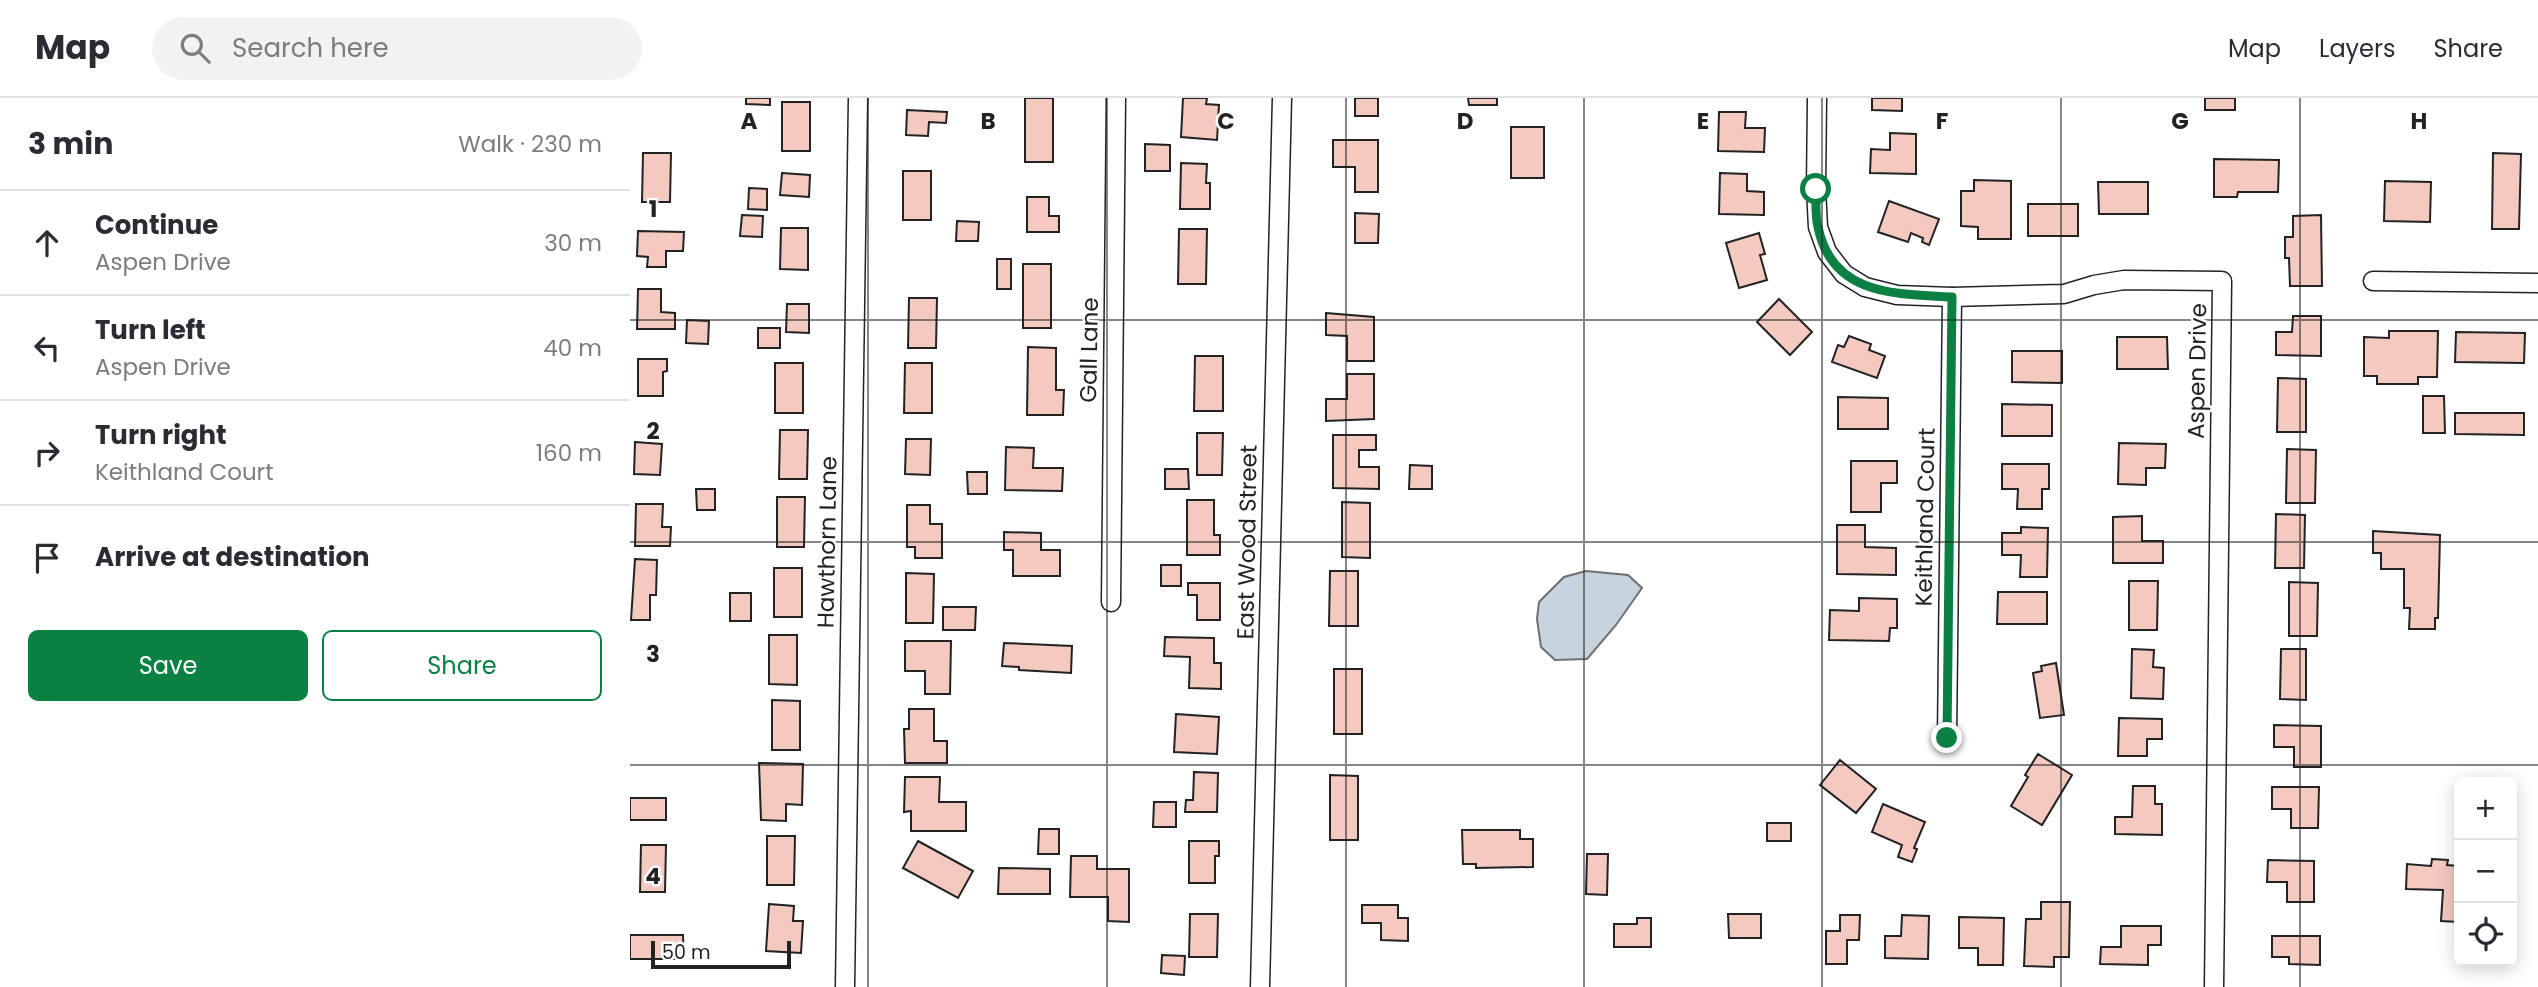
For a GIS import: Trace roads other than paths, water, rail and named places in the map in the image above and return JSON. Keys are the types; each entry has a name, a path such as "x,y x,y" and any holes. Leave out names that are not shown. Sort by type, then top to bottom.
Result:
{"street":[{"name":"Hawthorn Lane","path":"845,987 858,98"},
{"name":"Gall Lane","path":"1111,602 1116,98"},
{"name":"East Wood Street","path":"1260,987 1282,98"},
{"name":"Aspen Drive","path":"1817,98 1818,226 1827,252 1844,274 1866,287 1897,295 1952,297 2064,294 2124,280 2222,281 2214,987"},
{"path":"2373,281 2538,283"},
{"name":"Keithland Court","path":"1947,738 1952,297"}]}
